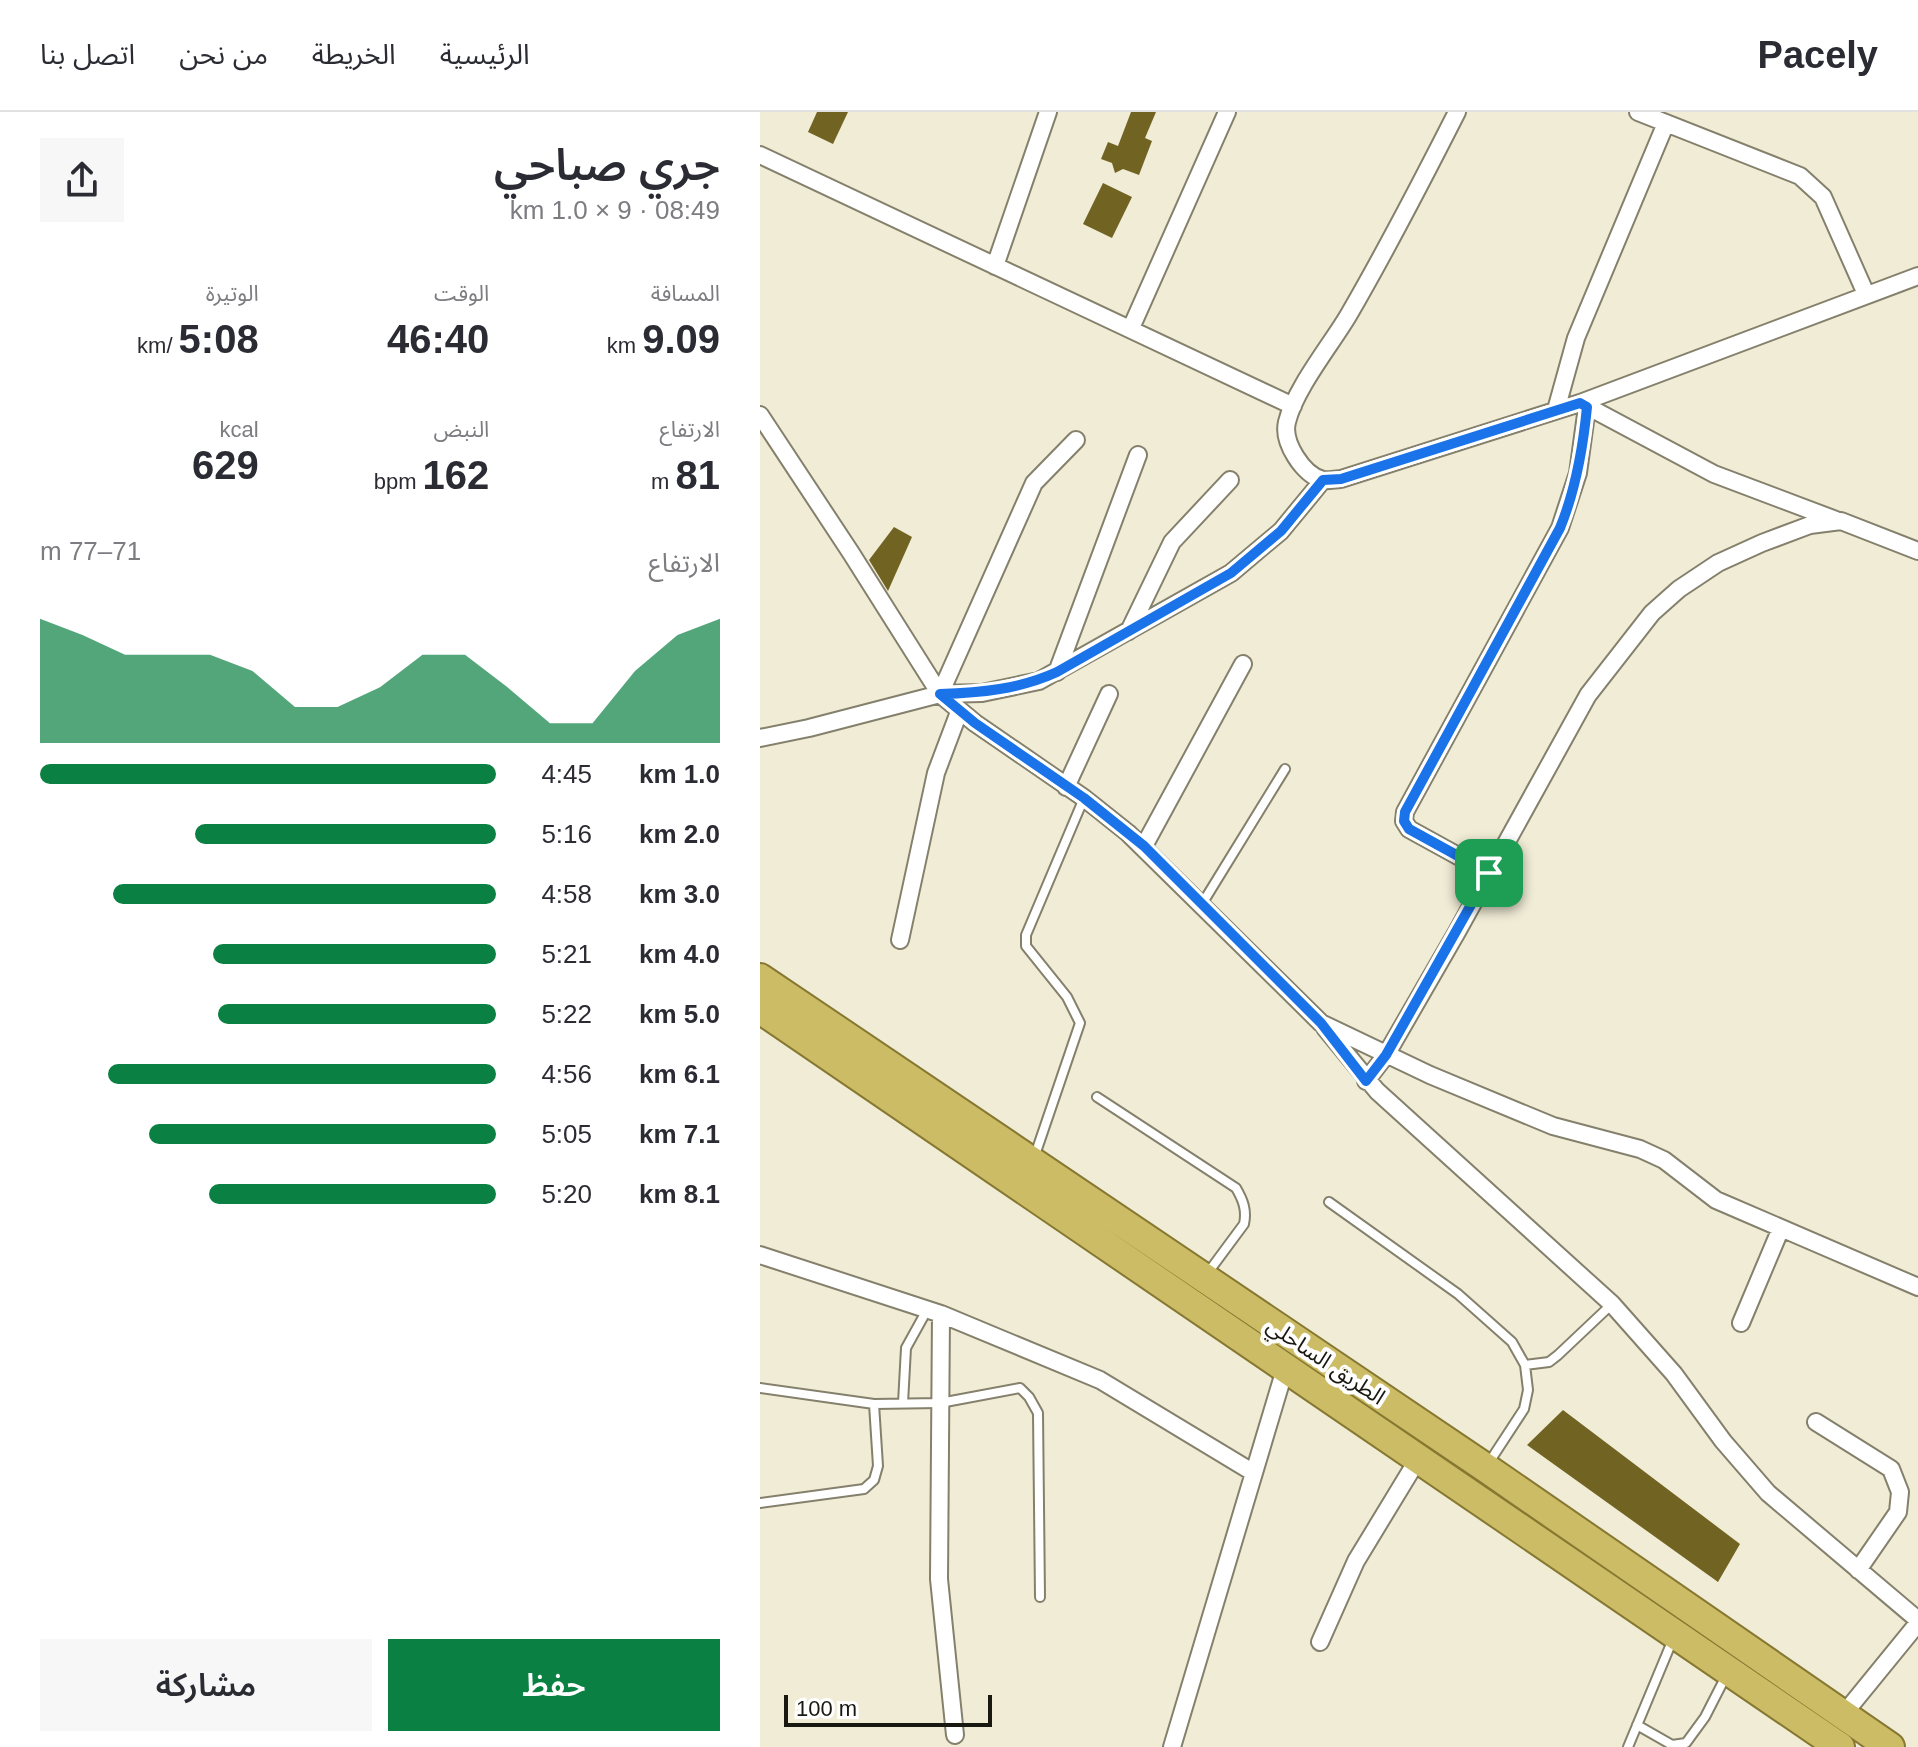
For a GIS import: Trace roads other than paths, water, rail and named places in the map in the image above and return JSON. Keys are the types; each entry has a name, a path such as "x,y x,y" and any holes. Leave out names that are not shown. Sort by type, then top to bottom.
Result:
{"highway":[{"name":"الطريق الساحلي","path":"760,978 1486,1468 1832,1736"},
{"name":"الطريق الساحلي","path":"760,1009 1729,1671 1832,1736 1890,1747"}],"street":[{"path":"995,266 1048,112"},
{"path":"1131,328 1227,112"},
{"path":"1457,112 1382,257 1293,406 1286,424 1288,440 1309,472 1323,480 1341,479 1556,410 1584,405 1918,276"},
{"path":"1638,112 1800,176 1813,186 1823,197 1866,294"},
{"path":"1556,410 1576,338 1666,123"},
{"path":"760,155 1293,406"},
{"path":"1584,405 1714,474 1918,551"},
{"path":"1489,873 1409,829 1404,821 1405,812 1560,528 1578,473 1584,405"},
{"path":"760,415 940,694 959,712 1084,798 1144,846 1321,1023 1366,1081 1612,1304 1674,1374 1742,1466 1787,1511 1918,1621 1832,1736"},
{"path":"940,694 1034,483 1076,440"},
{"path":"1057,672 1138,455"},
{"path":"1129,632 1172,542 1230,480"},
{"path":"760,738 940,694 982,693 1039,681 1231,573 1281,531 1323,480"},
{"path":"1366,1081 1386,1055 1588,695 1652,613 1689,582 1737,554 1810,525 1841,521"},
{"path":"1144,846 1243,664"},
{"path":"1066,787 1109,694"},
{"path":"900,940 936,773 959,712"},
{"path":"1321,1023 1386,1055 1553,1126 1640,1149 1664,1160 1716,1200 1918,1287"},
{"path":"1741,1323 1781,1228"},
{"path":"760,1255 934,1312 1100,1380 1254,1473"},
{"path":"934,1312 940,1403 939,1579 955,1735"},
{"path":"1172,1747 1285,1369"},
{"path":"1816,1422 1891,1469 1900,1492 1898,1512 1858,1570"},
{"path":"1320,1642 1356,1561 1418,1459"}],"lane":[{"path":"1202,904 1285,769"},
{"path":"1033,1163 1080,1023 1067,997 1025,941 1084,798"},
{"path":"1097,1097 1236,1188 1242,1198 1246,1215 1244,1224 1204,1278"},
{"path":"1329,1202 1458,1294 1512,1342 1525,1365 1528,1390 1524,1409 1486,1468"},
{"path":"1525,1365 1549,1362 1612,1304"},
{"path":"903,1403 906,1348 934,1312"},
{"path":"760,1388 874,1404 940,1403 1020,1388 1038,1413 1040,1597"},
{"path":"760,1503 864,1489 874,1480 878,1466 874,1404"},
{"path":"1628,1747 1675,1635"},
{"path":"1637,1725 1672,1745 1686,1743 1705,1717 1729,1671"}]}
